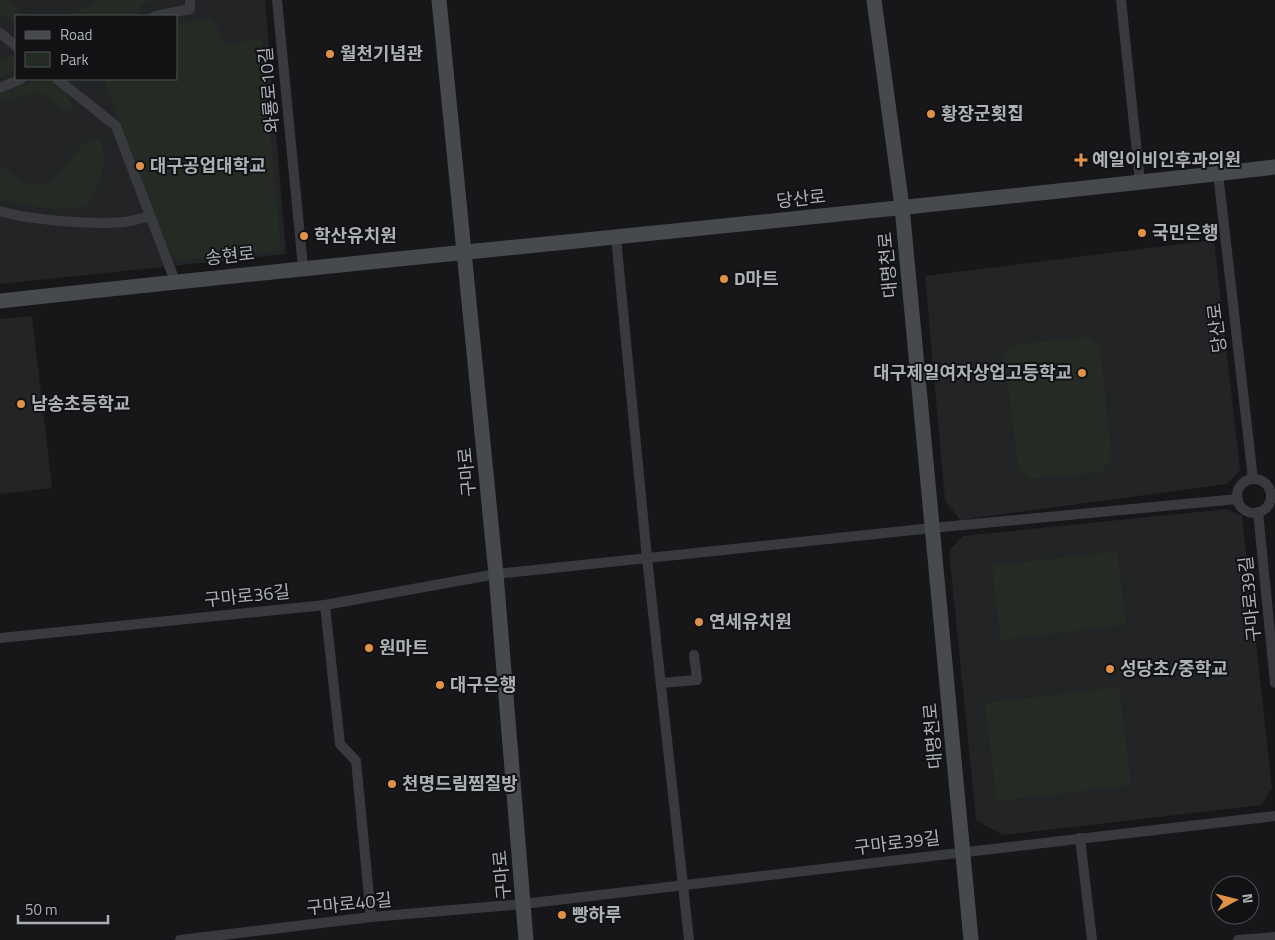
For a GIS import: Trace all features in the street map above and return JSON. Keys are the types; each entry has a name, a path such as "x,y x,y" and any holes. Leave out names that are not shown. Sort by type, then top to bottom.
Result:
{"main road":[{"name":"구마로","path":"439,0 496,574 526,940"},
{"name":"대명천로","path":"874,0 902,207 971,940"},
{"name":"당산로","path":"465,252 616,238 1275,166"},
{"name":"송현로","path":"0,301 303,267 465,252"}],"street":[{"path":"161,15 190,9 190,0"},
{"name":"와룡로10길","path":"277,0 303,267"},
{"path":"1122,0 1140,182"},
{"path":"0,33 15,45"},
{"path":"0,88 19,80"},
{"path":"58,80 116,126 175,282"},
{"name":"당산로","path":"1218,173 1254,479"},
{"path":"0,211 15,216 87,221 124,222 150,216"},
{"path":"616,238 647,558 689,940"},
{"path":"1254,479 1264,482 1273,494 1268,506 1258,512 1246,511 1238,499 1240,487 1243,483 1254,479"},
{"path":"932,528 1238,499"},
{"name":"구마로39길","path":"1258,512 1275,682"},
{"name":"구마로36길","path":"0,638 325,605 496,574 932,528"},
{"path":"325,605 340,744 356,761 371,917"},
{"path":"661,683 697,680 694,655"},
{"name":"구마로39길","path":"523,904 1275,816"},
{"path":"1080,838 1092,940"},
{"name":"구마로40길","path":"180,940 371,917 523,904"},
{"path":"1238,940 1275,937"}],"shaded area":[{"name":"대구공업대학교","path":"0,0 265,0 286,254 0,284"},
{"name":"대구제일여자상업고등학교","path":"1214,240 1240,470 1227,484 960,520 945,500 925,276"},
{"name":"남송초등학교","path":"32,316 52,488 0,494 0,319"},
{"name":"성당초/중학교","path":"1227,509 1242,516 1272,788 1262,805 1003,835 976,820 949,551 963,536"}],"green space":[{"path":"0,0 6,0 28,15 15,15 15,24 0,14"},
{"path":"96,0 152,0 140,6 140,14 72,15"},
{"path":"213,17 226,44 262,39 281,250 178,261 169,251 104,80 178,80 178,24"},
{"path":"13,55 15,70 0,77 0,59"},
{"path":"36,80 52,81 65,92 74,108 68,112 41,93 25,95 0,103 0,94"},
{"path":"99,139 103,146 104,164 99,183 87,206 53,209 0,198 0,166 29,185 49,185 83,144"},
{"path":"1088,337 1100,347 1112,459 1102,472 1030,479 1018,469 1004,356 1011,345"},
{"path":"1117,551 1126,625 1001,640 992,566"},
{"path":"1119,687 1131,785 997,801 985,703"}],"place":[{"name":"월천기념관","path":"330,54"},
{"name":"황장군횟집","path":"931,114"},
{"name":"예일이비인후과의원","path":"1081,160"},
{"name":"대구공업대학교","path":"140,166"},
{"name":"국민은행","path":"1142,233"},
{"name":"학산유치원","path":"304,236"},
{"name":"D마트","path":"724,279"},
{"name":"대구제일여자상업고등학교","path":"1082,373"},
{"name":"남송초등학교","path":"21,404"},
{"name":"연세유치원","path":"699,622"},
{"name":"원마트","path":"369,648"},
{"name":"성당초/중학교","path":"1110,669"},
{"name":"대구은행","path":"440,685"},
{"name":"천명드림찜질방","path":"392,784"},
{"name":"빵하루","path":"562,915"}]}
